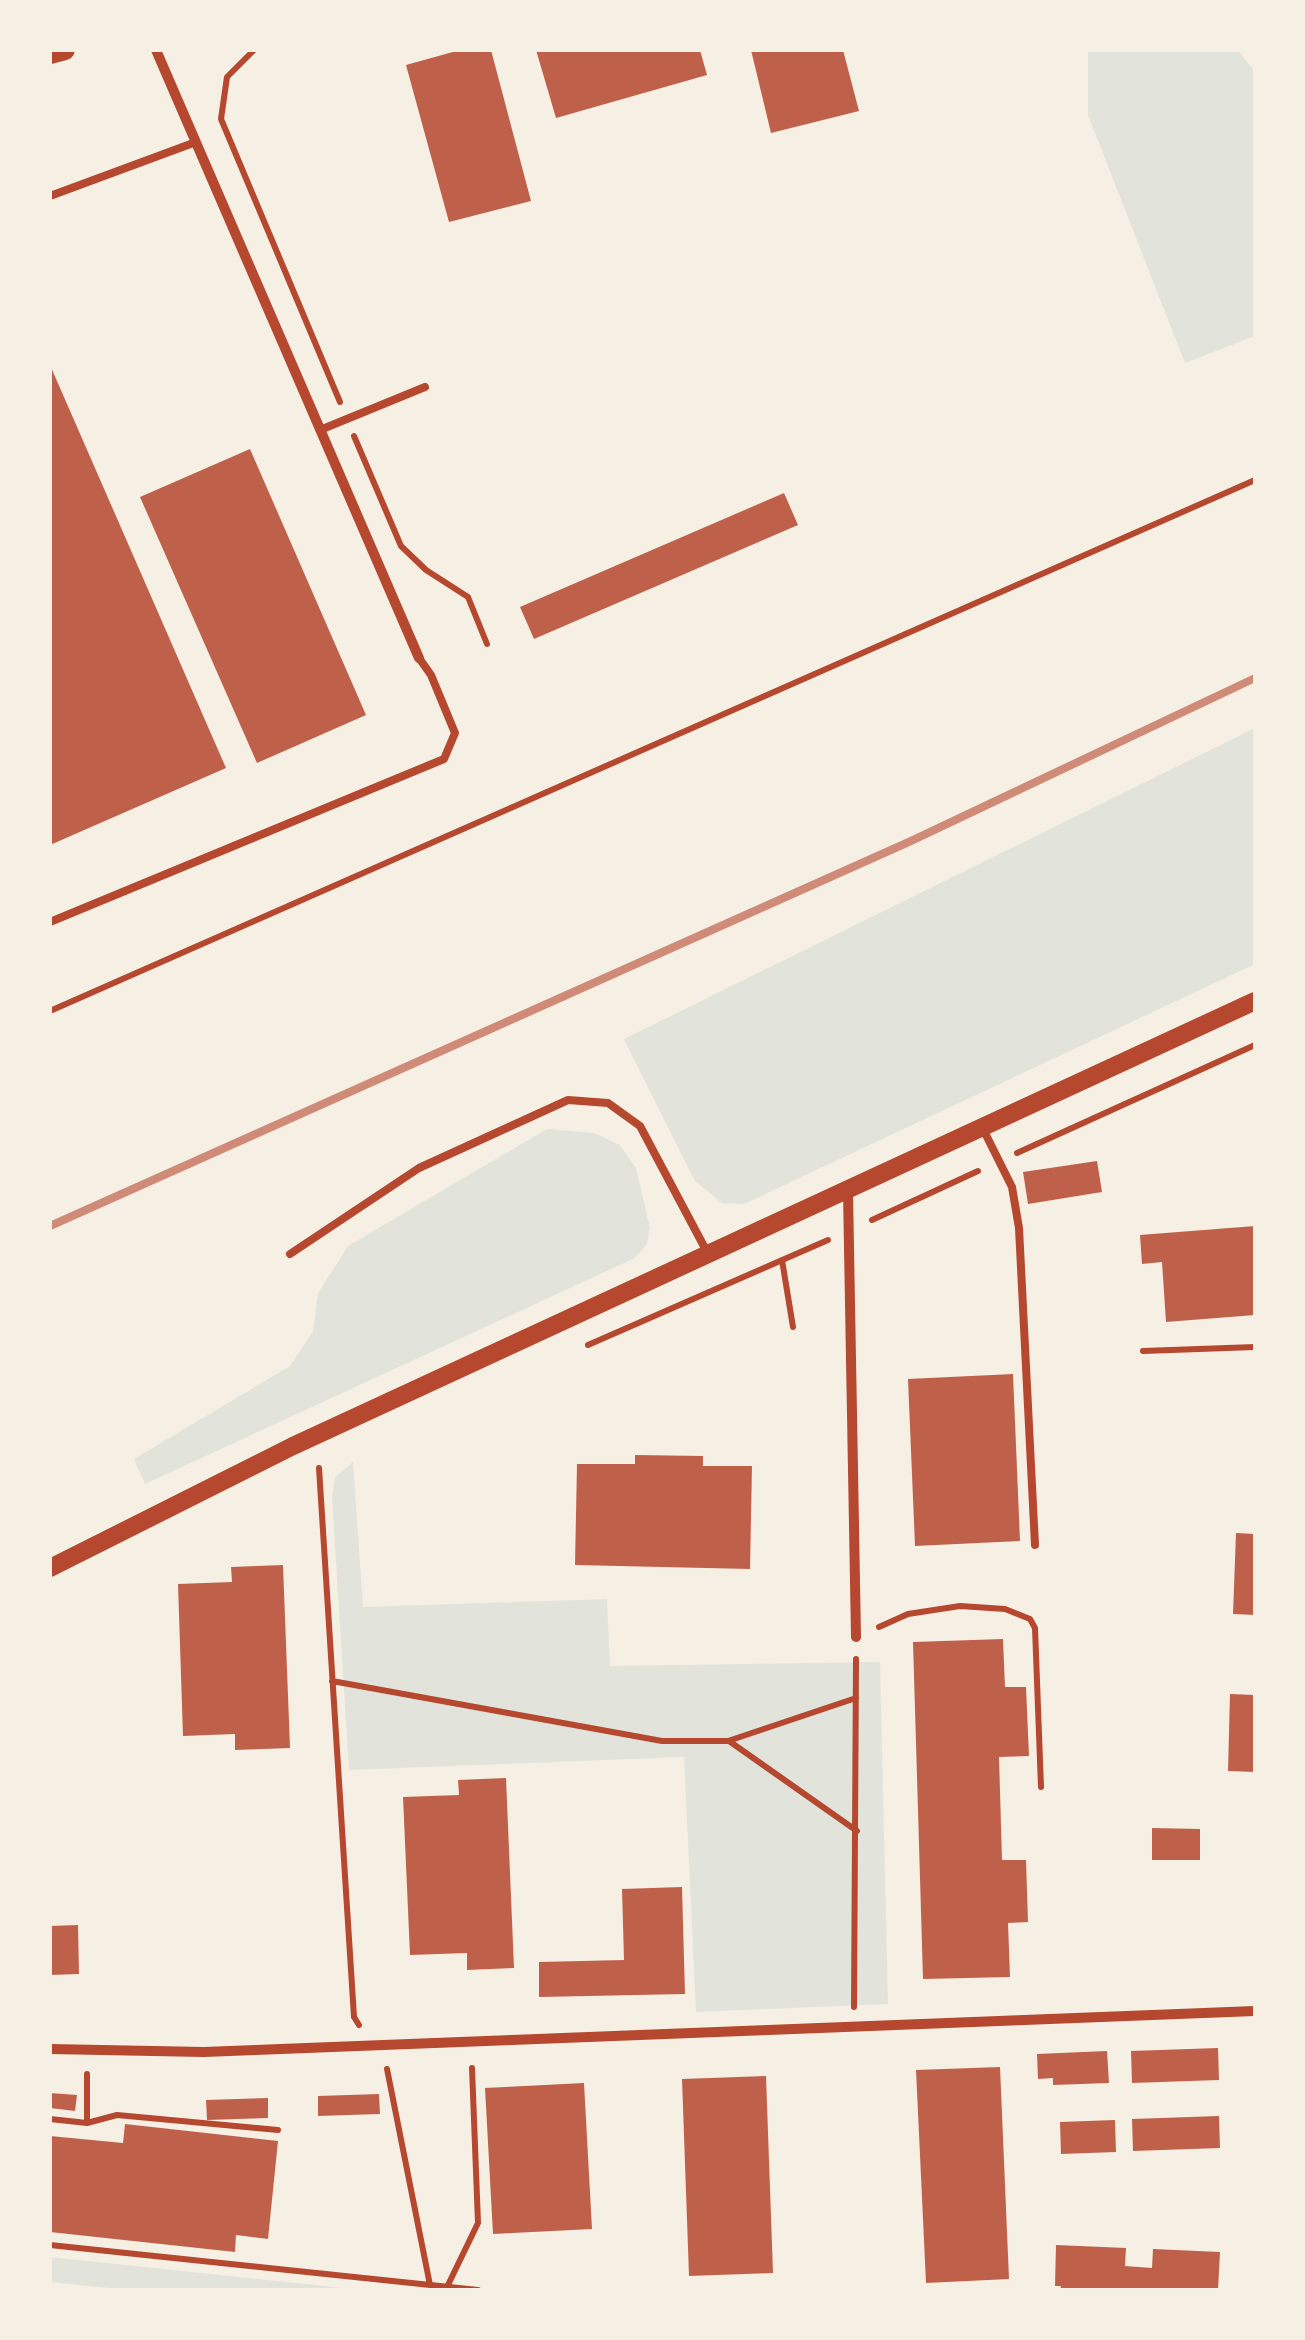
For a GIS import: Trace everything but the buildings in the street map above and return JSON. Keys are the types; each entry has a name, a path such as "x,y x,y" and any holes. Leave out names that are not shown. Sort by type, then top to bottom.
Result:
{"main road":[{"path":"50,54 65,50"}],"street":[{"path":"156,50 419,658"},
{"path":"50,1568 293,1446 848,1192 1255,1000"},
{"path":"848,1192 856,1637"},
{"path":"50,2048 87,2051 371,2045 1255,2011"}],"lane":[{"path":"50,196 196,142"},
{"path":"320,430 425,387"},
{"path":"50,922 444,759 455,733 431,675 419,658"},
{"path":"290,1254 419,1168 568,1100 608,1103 640,1126 709,1256"},
{"path":"983,1129 1012,1186 1019,1228 1035,1545"}],"path":[{"path":"254,50 241,54 227,77 220,119 402,546 426,570 458,587 468,598 487,644"},
{"path":"50,1011 1255,480"},
{"path":"585,1346 851,1230 1255,1044"},
{"path":"782,1260 793,1326"},
{"path":"1143,1351 1255,1346"},
{"path":"302,1476 336,1460"},
{"path":"319,1468 354,2017 388,2071 430,2285"},
{"path":"854,2028 856,1637 908,1614 960,1606 1005,1609 1030,1619 1036,1628 1040,1786"},
{"path":"332,1680 662,1742 728,1740 856,1698"},
{"path":"728,1740 857,1831"},
{"path":"87,2051 87,2123"},
{"path":"447,2287 478,2223 472,2068"},
{"path":"50,2119 87,2123 117,2115 278,2130"},
{"path":"50,2245 478,2290"}],"shaded area":[{"path":"1088,50 1238,50 1255,72 1255,336 1185,363 1088,115"},
{"path":"1255,728 1255,964 744,1204 722,1203 695,1181 624,1039"},
{"path":"547,1129 594,1133 620,1145 636,1168 650,1228 647,1244 635,1258 145,1484 134,1459 290,1366 313,1331 318,1293 348,1246"},
{"path":"353,1462 363,1607 607,1599 610,1666 880,1662 888,2004 696,2012 684,1757 349,1770 332,1498 335,1477"},
{"path":"50,2257 362,2290 128,2290 50,2282"}],"railway":[{"path":"50,1226 911,841 1255,678"}]}
